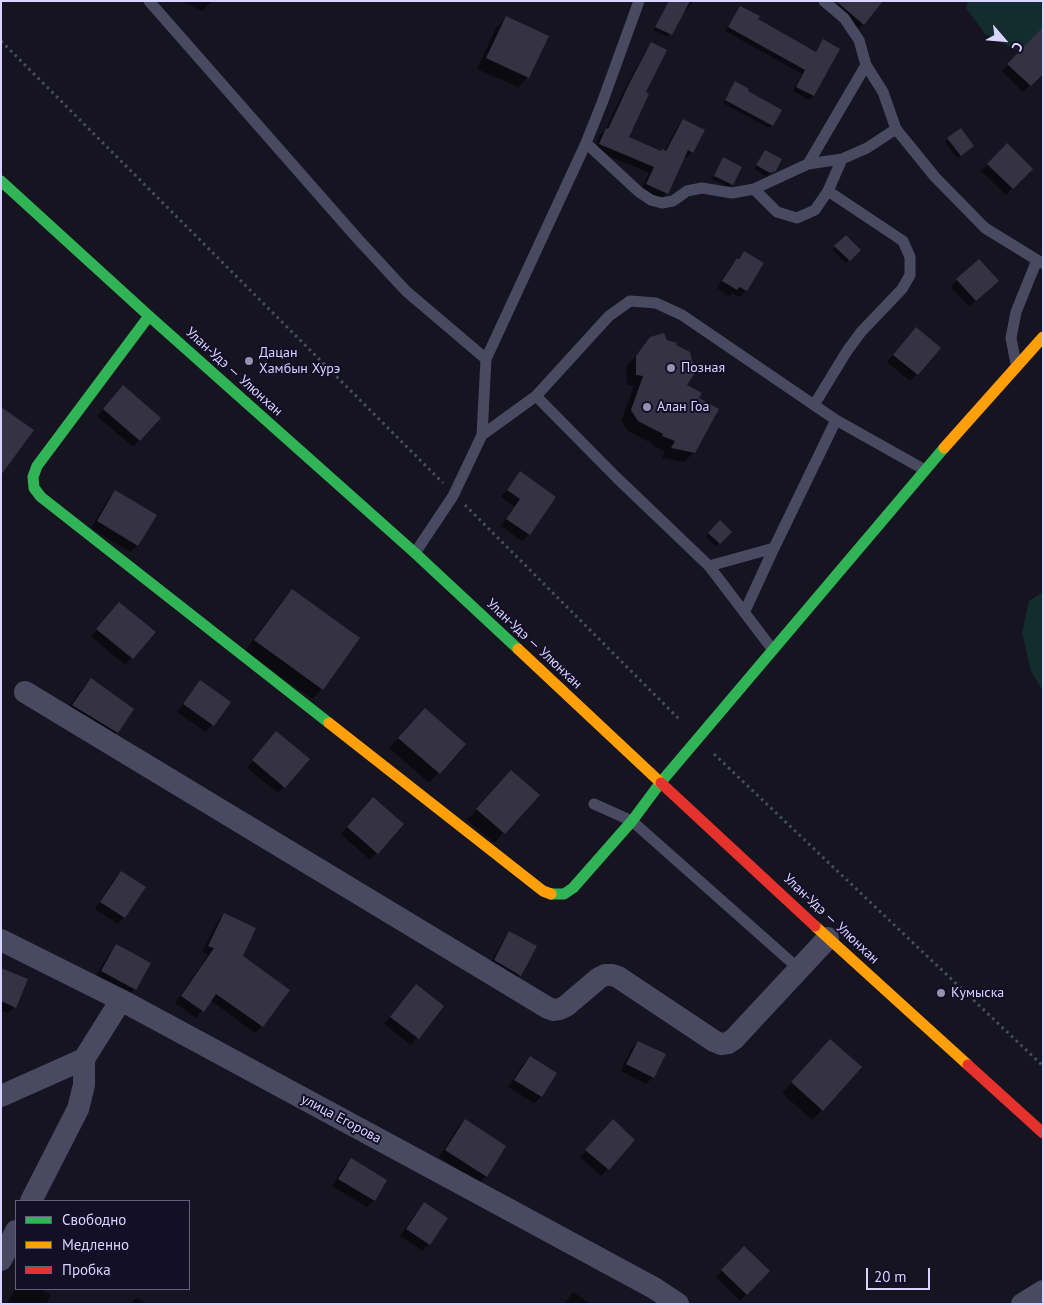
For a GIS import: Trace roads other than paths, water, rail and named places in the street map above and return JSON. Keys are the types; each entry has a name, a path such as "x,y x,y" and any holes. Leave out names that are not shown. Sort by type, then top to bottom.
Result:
{"street":[{"name":"Улан-Удэ — Улюнхан","path":"1,181 415,553 828,938 1043,1133"},
{"path":"149,316 37,466 33,477 34,488 41,497 543,891 554,895 564,894 574,888 632,821 661,782 925,470 1043,337"},
{"path":"25,692 554,1010 566,1006 599,978 612,974 714,1041 720,1044 728,1043 734,1039 828,938"},
{"name":"улица Егорова","path":"1,940 121,1000 654,1288 678,1304"},
{"path":"32,1200 78,1109 84,1085 84,1059 121,1000"},
{"path":"1,1096 84,1059"},
{"path":"1,1260 15,1233"},
{"path":"1022,1304 1043,1291"}],"lane":[{"path":"149,1 363,245 406,291 486,359"},
{"path":"415,553 454,494 482,434 486,359 586,143 639,1"},
{"path":"824,1 844,18 859,40 866,65 883,92 896,129 935,177 985,228 1040,262 1016,312 1011,338 1017,368"},
{"path":"808,164 866,65"},
{"path":"586,143 639,192 651,200 662,203 673,201 687,191 702,188 732,193 754,189 808,164 842,159 867,148 896,129"},
{"path":"754,189 777,212 797,218 815,210 828,191 842,159"},
{"path":"814,405 861,332 902,289 910,275 910,256 903,241 828,191"},
{"path":"482,434 536,396 609,316 630,301 656,303 682,316 836,420 925,470"},
{"path":"536,396 617,478 709,566 773,650"},
{"path":"745,611 836,420"},
{"path":"709,566 774,548"},
{"path":"594,804 632,821 799,969"}],"place":[{"name":"Дацан Хамбын Хурэ","path":"249,361"},
{"name":"Позная","path":"671,368"},
{"name":"Алан Гоа","path":"647,407"},
{"name":"Кумыска","path":"941,993"}]}
